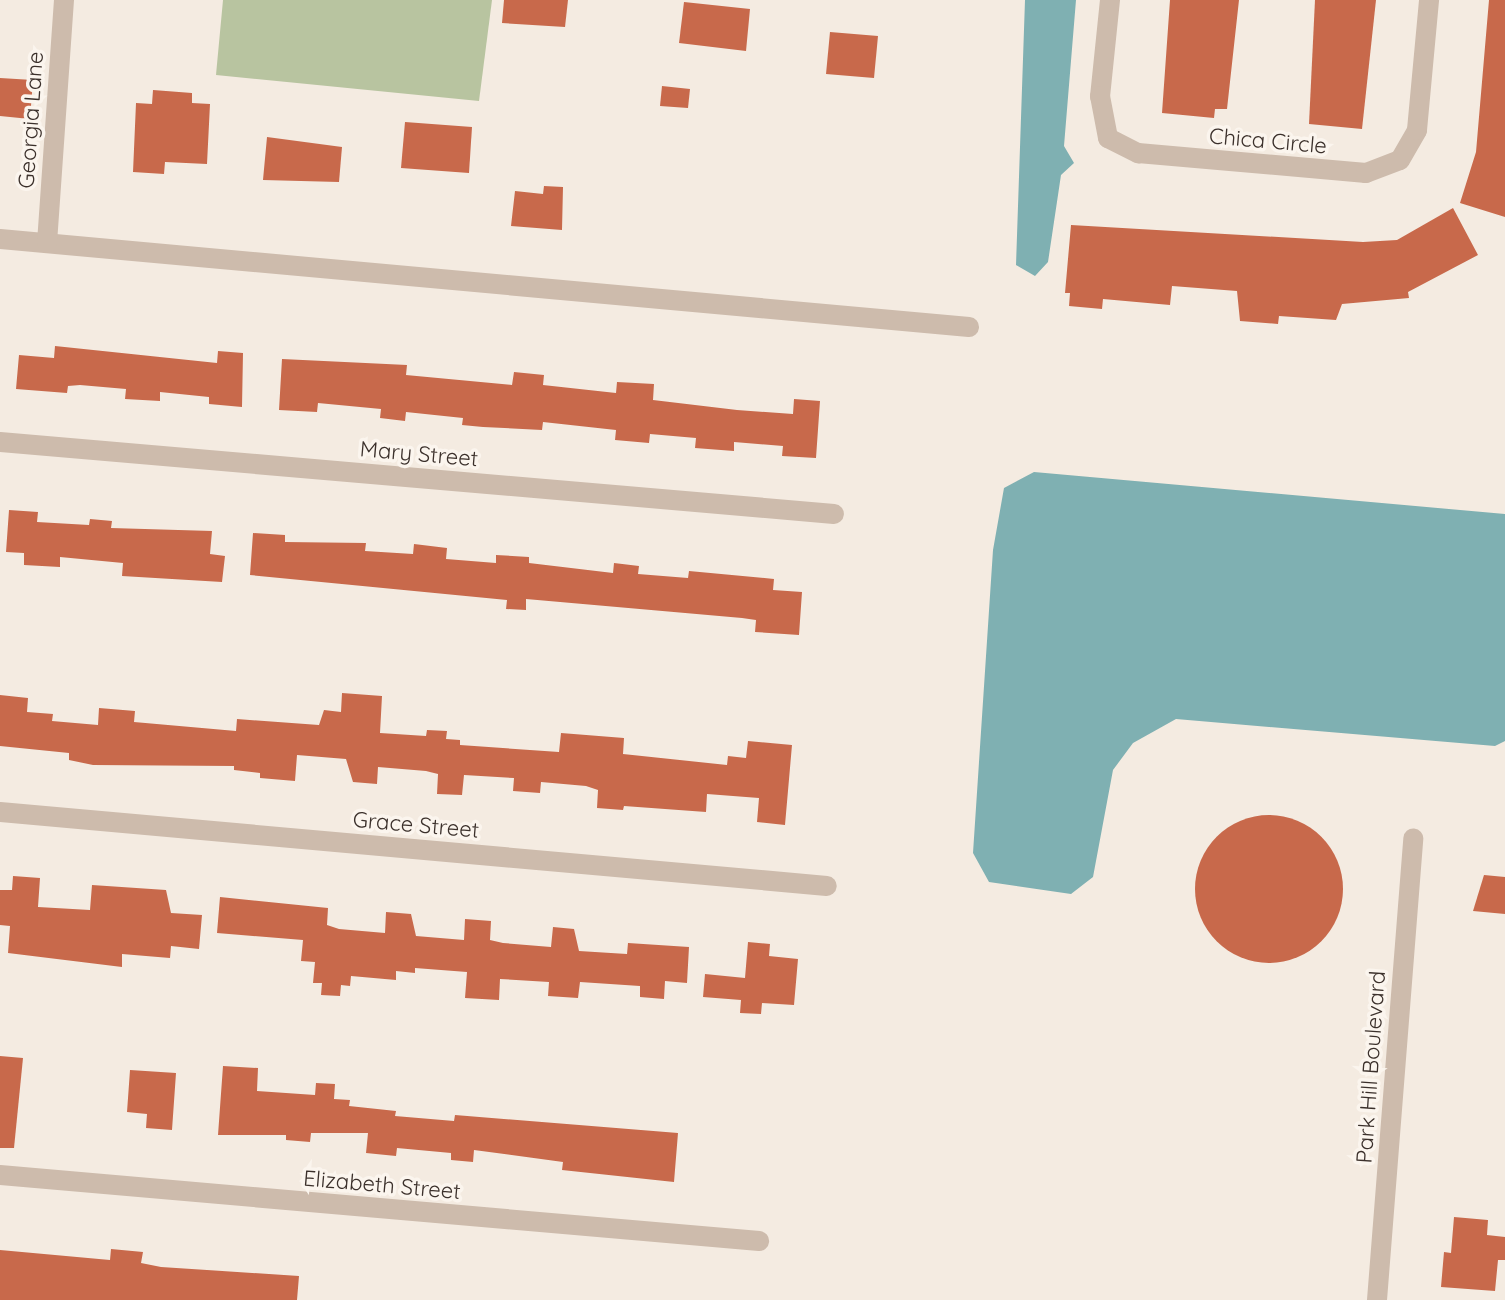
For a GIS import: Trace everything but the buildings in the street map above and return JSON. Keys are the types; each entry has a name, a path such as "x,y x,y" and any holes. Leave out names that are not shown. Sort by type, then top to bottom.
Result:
{"street":[{"name":"Georgia Lane","path":"47,243 64,0"},
{"name":"Chica Circle","path":"1110,0 1100,96 1108,138 1138,153 1366,173 1400,160 1417,130 1429,0"},
{"path":"0,239 969,327"},
{"name":"Mary Street","path":"0,442 834,514"},
{"name":"Grace Street","path":"0,812 827,886"},
{"name":"Park Hill Boulevard","path":"1377,1300 1413,838"},
{"name":"Elizabeth Street","path":"0,1175 759,1241"}],"green space":[{"path":"223,0 492,0 479,101 216,75"}],"water":[{"path":"1025,0 1076,0 1064,146 1074,163 1061,175 1048,262 1035,276 1016,265"},
{"path":"1034,472 1505,514 1505,741 1495,746 1176,719 1133,743 1113,770 1093,877 1071,894 989,882 973,853 993,550 1004,488"}]}
